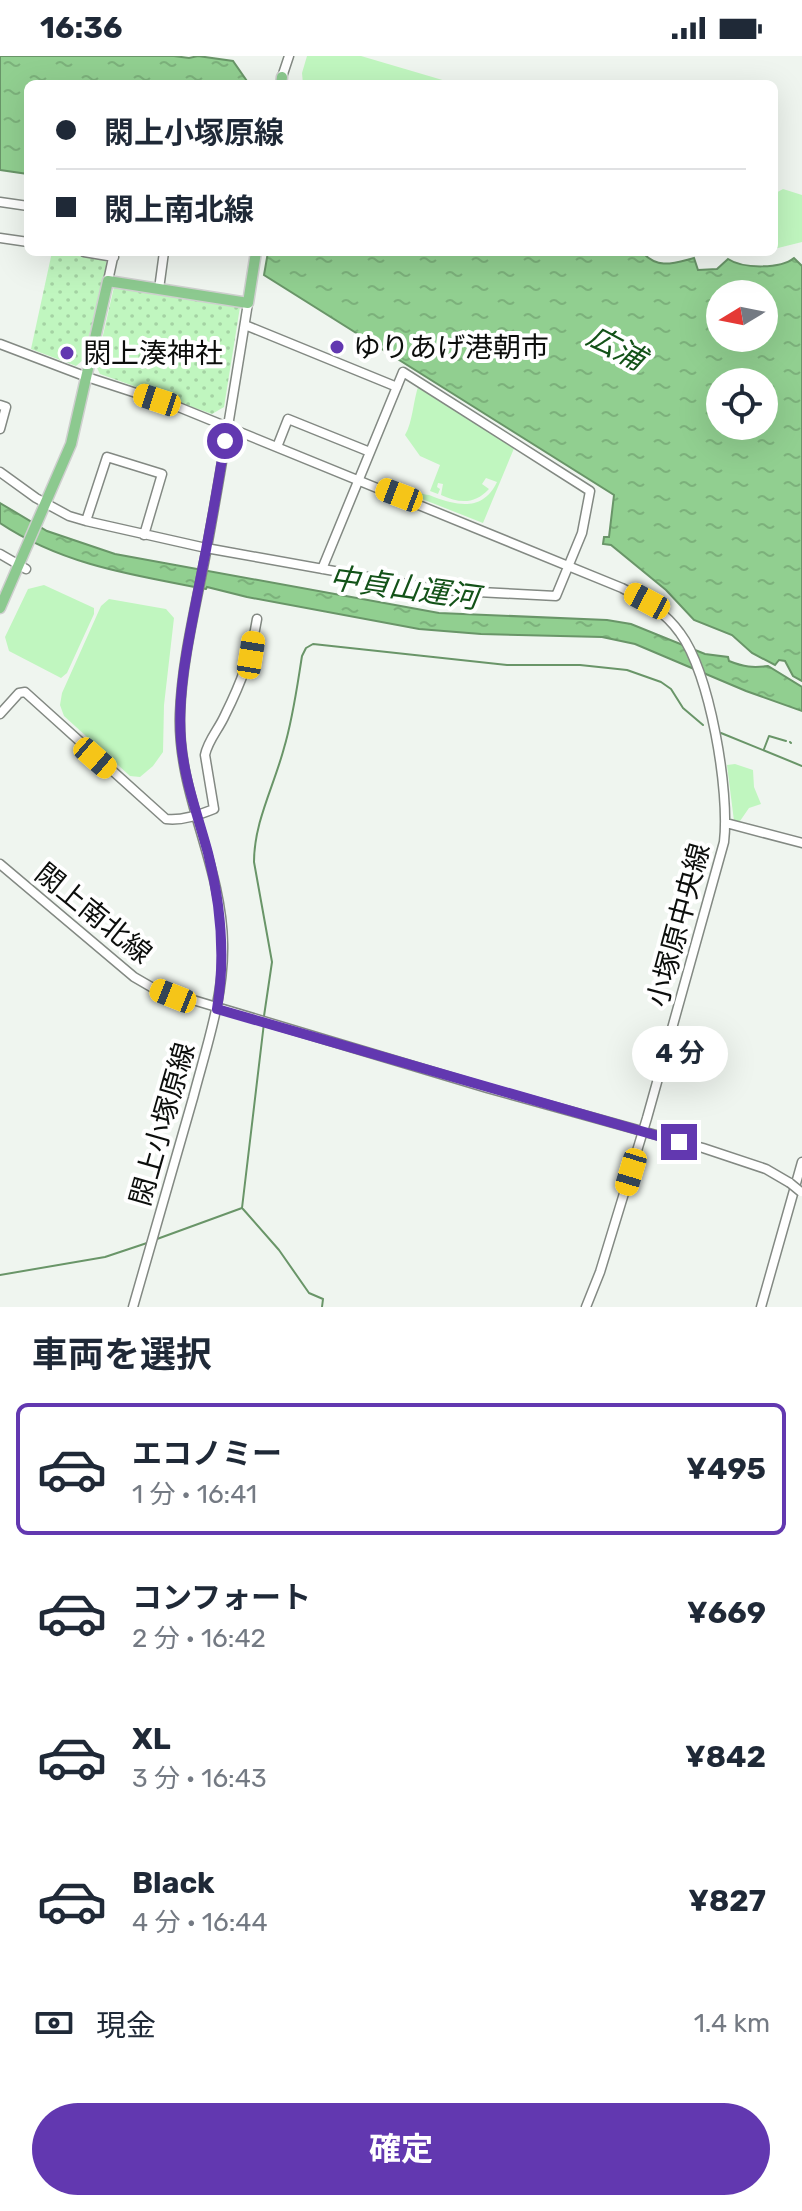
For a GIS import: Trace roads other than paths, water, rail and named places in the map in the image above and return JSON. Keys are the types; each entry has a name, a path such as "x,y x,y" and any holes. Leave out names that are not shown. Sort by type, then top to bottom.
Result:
{"main road":[{"path":"0,608 23,567 25,552 71,444 108,281 248,303 255,256"}],"street":[{"path":"282,80 289,56"},
{"path":"0,202 24,205"},
{"path":"0,238 24,241"},
{"path":"108,281 114,256"},
{"path":"159,289 163,256"},
{"path":"206,548 248,303"},
{"path":"245,325 397,387"},
{"path":"0,344 176,406 569,565"},
{"path":"0,472 46,504 86,521 206,548 322,569 462,593 556,596 582,533 590,491 403,372 322,569"},
{"path":"0,405 6,407 0,429"},
{"path":"277,447 288,419 370,452"},
{"path":"86,521 107,457 162,474 144,535"},
{"name":"閖上小塚原線","path":"133,1307 217,1009 223,942 215,884 183,759 180,718 181,690 206,548"},
{"path":"0,554 23,567"},
{"name":"小塚原中央線","path":"569,565 647,601 661,611 684,638 702,679 725,792 726,823 720,860 642,1132 600,1272 586,1307"},
{"path":"0,714 19,693 25,692 166,819 174,820 214,809 205,755 249,663 257,619"},
{"path":"160,827 166,819"},
{"path":"726,823 802,843"},
{"name":"閖上南北線","path":"0,864 134,977 153,988 754,1164 802,1192"},
{"path":"761,1307 802,1162"}],"water":[{"path":"0,56 198,56 233,61 246,80 24,80 24,173 0,170"},
{"name":"広浦","path":"267,256 646,256 660,263 694,258 698,270 717,269 728,259 743,265 762,266 788,262 794,258 802,266 802,681 793,676 785,661 779,660 775,665 752,653 732,635 694,620 666,590 611,545 603,544 604,537 609,537 614,495 264,275"},
{"path":"0,503 47,531 115,554 439,613 607,620 631,624 705,654 728,657 729,661 739,665 768,666 802,687 802,711 635,644 602,637 419,629 152,579 99,566 48,549 0,523"}],"waterway":[{"path":"264,1016 272,962 254,862 255,847 287,737 306,648 313,644 507,665 580,665 627,670 661,682 671,689 683,708 703,725"},
{"path":"721,733 802,766"},
{"path":"764,749 769,736 786,741"},
{"path":"157,1239 242,1208 264,1023"},
{"path":"243,1209 279,1250 309,1293 323,1299 322,1307"},
{"path":"0,1275 105,1257 147,1243"}],"place":[{"name":"ゆりあげ港朝市","path":"337,347"},
{"name":"閖上湊神社","path":"67,353"}],"water label":[{"name":"中貞山運河","path":"404,588"}]}
